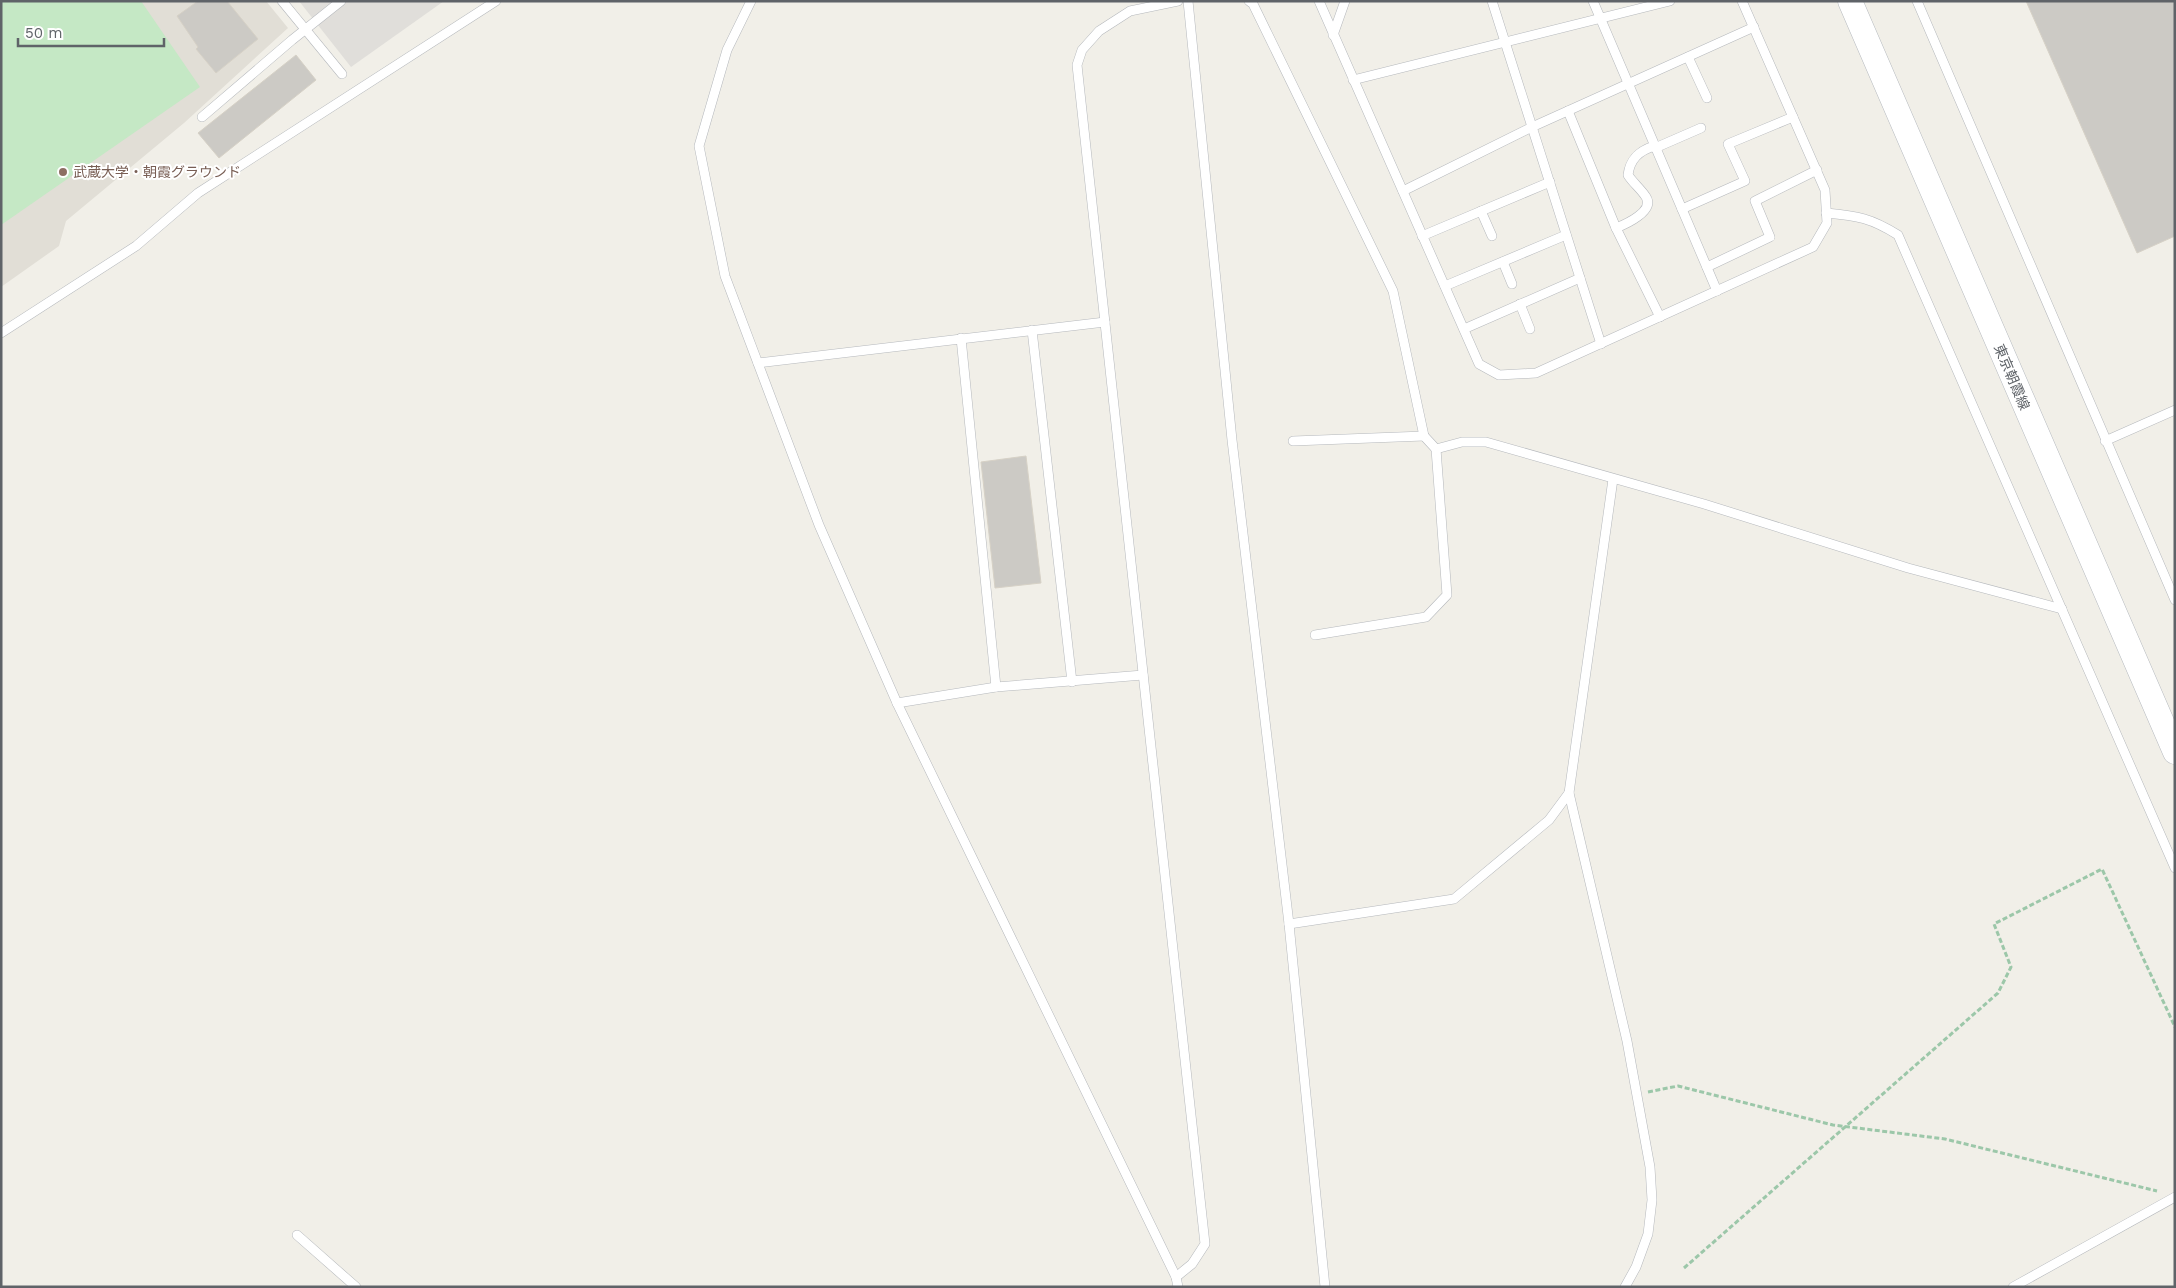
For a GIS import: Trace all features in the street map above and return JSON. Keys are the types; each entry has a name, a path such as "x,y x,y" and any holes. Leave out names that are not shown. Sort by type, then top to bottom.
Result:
{"main road":[{"name":"東京朝霞線","path":"1850,1 2175,752"}],"lane":[{"path":"282,1 342,74"},
{"path":"202,117 305,29 341,1"},
{"path":"1,333 136,246 198,193 496,1"},
{"path":"751,1 727,50 699,146 725,276 819,525 897,703 1177,1282 1205,1244 1077,65 1082,50 1099,31 1130,11 1178,1"},
{"path":"1188,1 1232,440 1289,924 1326,1287"},
{"path":"1249,1 1253,4 1393,291 1424,436 1436,448 1447,596 1426,617 1315,635"},
{"path":"1318,1 1480,364 1499,375 1536,373 1813,248 1827,223 1825,190 1742,1"},
{"path":"1333,35 1345,1"},
{"path":"1492,1 1601,344"},
{"path":"1593,1 1717,291"},
{"path":"1916,1 2175,600"},
{"path":"1353,80 1666,2"},
{"path":"1402,191 1532,127 1754,27"},
{"path":"1688,57 1707,98"},
{"path":"1568,111 1616,228 1660,317"},
{"path":"1682,210 1745,181 1728,144 1793,117"},
{"path":"1616,228 1633,221 1640,215 1647,203 1646,197 1628,175 1632,161 1642,150 1701,128"},
{"path":"1707,267 1770,237 1755,200 1817,170"},
{"path":"1422,236 1550,182"},
{"path":"1481,211 1492,236"},
{"path":"1826,213 1860,216 1878,222 1898,234 2175,868"},
{"path":"1445,286 1566,234"},
{"path":"1503,262 1512,284"},
{"path":"1464,329 1580,278"},
{"path":"1520,304 1530,329"},
{"path":"758,363 1105,322"},
{"path":"1032,330 1072,682"},
{"path":"961,338 996,688"},
{"path":"2105,441 2175,410"},
{"path":"1293,441 1424,436"},
{"path":"1436,448 1462,442 1486,442 1704,504 1908,568 2062,609"},
{"path":"1613,479 1569,793 1627,1042 1650,1167 1652,1200 1648,1234 1636,1267 1625,1287"},
{"path":"897,703 996,688 1143,675"},
{"path":"1289,924 1454,899 1549,820 1569,793"},
{"path":"2013,1287 2175,1197"},
{"path":"297,1235 356,1287"}],"path":[{"path":"1684,1268 1998,993 2011,967 1994,924 2102,869 2175,1027"},
{"path":"1637,1094 1678,1086 1832,1125 1945,1139 2165,1193"}],"shaded area":[{"name":"武蔵大学・朝霞グラウンド","path":"1,1 266,1 288,28 184,123 66,221 59,246 1,287"},
{"path":"299,1 444,1 351,67"}],"green space":[{"name":"武蔵大学・朝霞グラウンド","path":"1,1 141,1 200,87 1,225"}],"building":[{"path":"198,1 227,1 258,39 216,73 196,49 198,47 177,16"},
{"path":"2026,1 2175,1 2175,236 2137,253"},
{"path":"296,55 316,80 219,158 198,133"},
{"path":"1026,456 1041,583 995,588 981,462"}],"place":[{"name":"武蔵大学・朝霞グラウンド","path":"63,172"}]}
